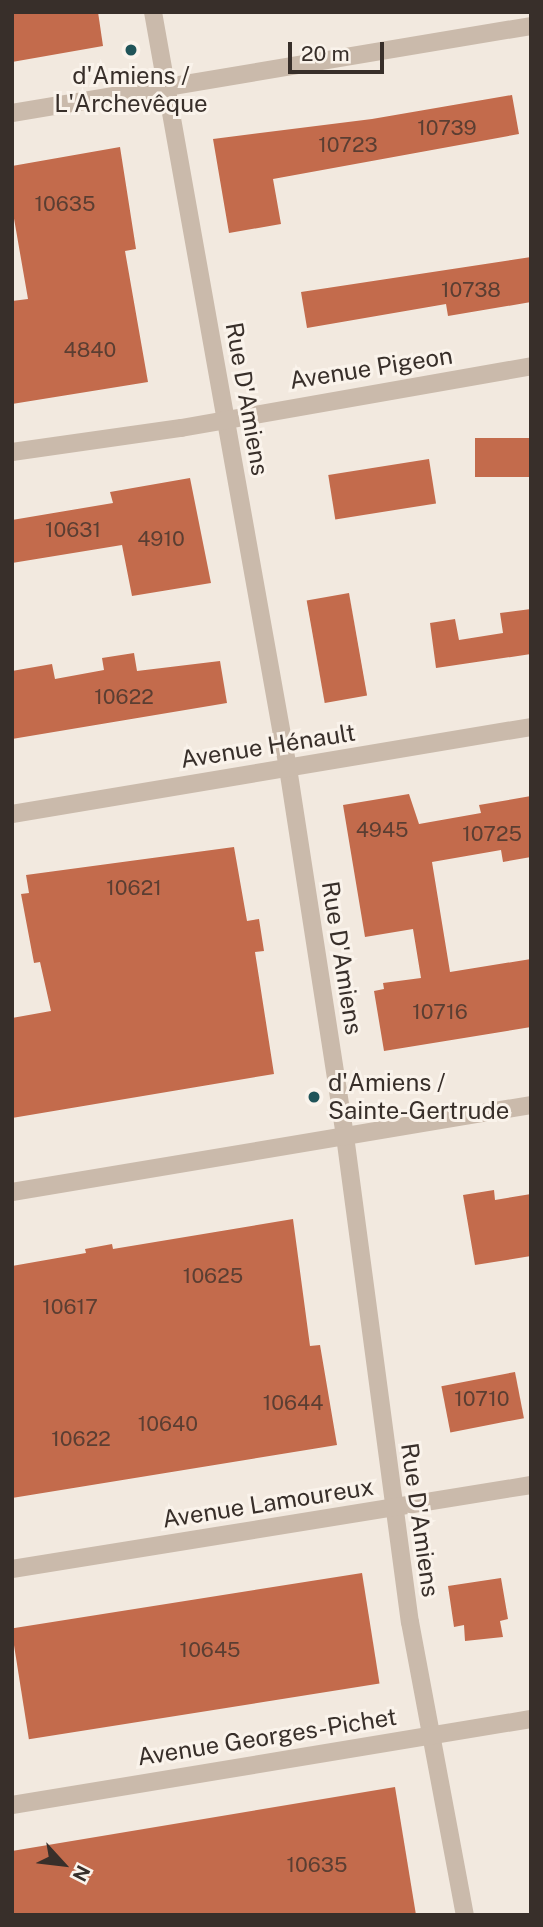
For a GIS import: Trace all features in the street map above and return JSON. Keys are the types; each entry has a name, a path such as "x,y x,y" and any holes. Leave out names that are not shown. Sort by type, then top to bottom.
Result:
{"street":[{"name":"Rue D'Amiens","path":"153,12 288,768 345,1136 393,1508 465,1915"},
{"path":"12,113 531,26"},
{"name":"Avenue Pigeon","path":"12,452 531,366"},
{"name":"Avenue Hénault","path":"12,814 531,727"},
{"path":"12,1192 531,1105"},
{"name":"Avenue Lamoureux","path":"12,1569 531,1485"},
{"name":"Avenue Georges-Pichet","path":"12,1805 531,1719"}],"building":[{"path":"12,12 98,12 103,46 12,62"},
{"path":"512,95 519,134 273,179 281,224 229,233 213,139 372,119"},
{"path":"120,147 136,249 125,251 148,382 12,404 12,301 28,299 12,207 12,166"},
{"path":"531,257 531,302 448,316 446,304 307,328 301,292"},
{"path":"475,438 531,438 531,477 475,477"},
{"path":"429,459 436,503 335,519 328,475"},
{"path":"190,478 211,583 132,596 122,545 12,563 12,520 113,503 110,492"},
{"path":"349,593 367,695 325,703 307,600"},
{"path":"531,609 531,654 436,668 430,623 455,619 459,640 503,633 500,613"},
{"path":"134,653 137,671 220,661 227,703 12,739 12,671 52,664 55,679 104,670 102,658"},
{"path":"409,794 419,824 481,813 479,805 531,796 531,857 503,862 501,850 432,862 450,972 531,959 531,1027 384,1051 374,991 384,989 383,983 421,978 413,929 365,937 343,805"},
{"path":"234,847 247,921 259,919 264,951 255,952 274,1074 12,1118 12,1018 51,1011 40,962 34,963 21,894 29,893 26,875"},
{"path":"494,1190 495,1200 531,1194 531,1256 475,1265 463,1195"},
{"path":"293,1219 310,1346 320,1345 337,1445 12,1498 12,1266 86,1253 85,1249 112,1244 113,1249"},
{"path":"515,1372 524,1418 450,1432 441,1386"},
{"path":"362,1573 380,1684 29,1739 12,1628"},
{"path":"501,1578 508,1619 500,1621 503,1637 465,1641 464,1625 454,1627 448,1586"},
{"path":"395,1787 416,1915 12,1915 12,1851"}],"place":[{"name":"d'Amiens / L'Archevêque","path":"131,50"},
{"name":"d'Amiens / Sainte-Gertrude","path":"314,1097"}]}
